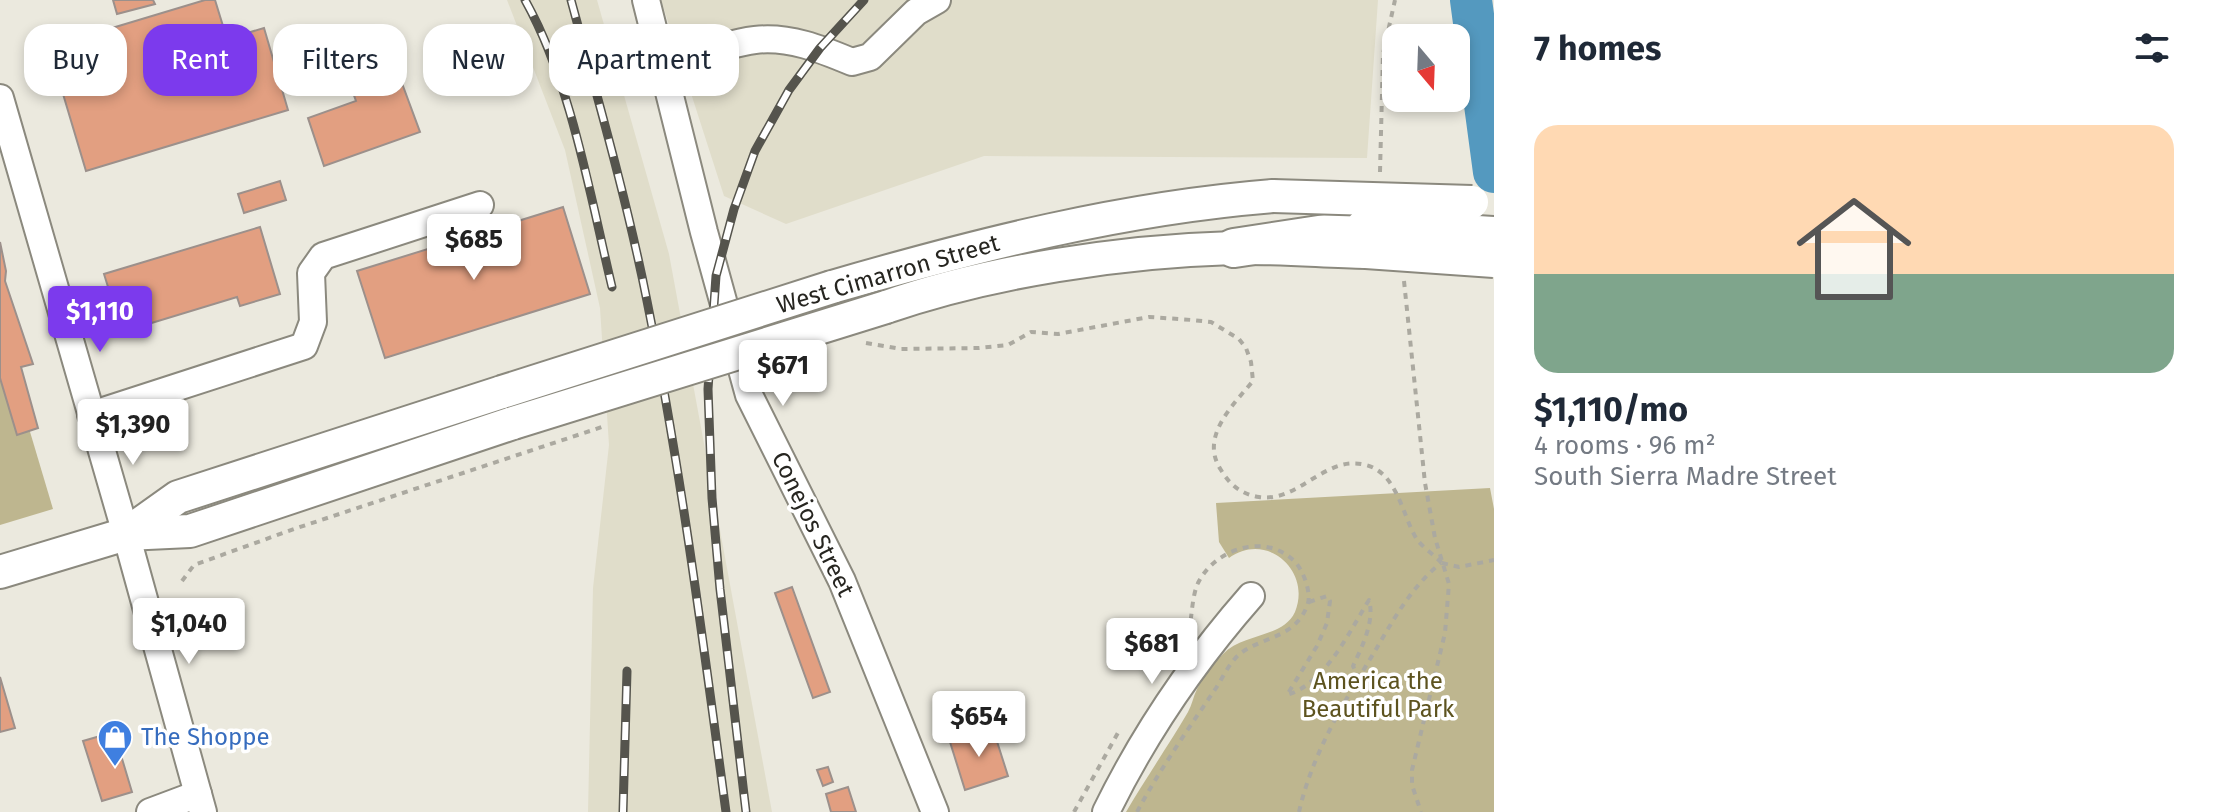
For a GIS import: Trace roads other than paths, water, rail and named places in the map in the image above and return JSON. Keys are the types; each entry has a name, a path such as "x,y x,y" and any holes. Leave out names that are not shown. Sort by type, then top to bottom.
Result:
{"highway":[{"path":"1234,248 1494,236"}],"main road":[{"name":"West Cimarron Street","path":"126,534 178,497 832,287 1008,239 1188,204 1273,196 1494,203"},
{"path":"1365,240 1494,261"},
{"name":"West Cimarron Street","path":"0,572 126,534 190,531 513,423 886,307 1027,271 1140,254 1234,248"}],"street":[{"name":"Conejos Street","path":"646,0 653,24"},
{"path":"739,44 754,40 788,41 820,48 852,62 870,57 916,12 937,0"},
{"name":"Conejos Street","path":"671,96 704,232 749,395 842,581 935,812"},
{"path":"0,98 201,803 150,812"},
{"path":"91,415 304,346 313,322 311,273 323,256 480,205"},
{"path":"1106,812 1130,761 1215,637 1251,596"}],"waterway":[{"path":"1471,0 1494,172"}],"railway":[{"path":"525,0 555,66 567,103 612,287"},
{"path":"571,0 612,150 647,301 691,556 726,812"},
{"path":"746,812 712,498 708,389 716,276 734,209 755,151 789,90 820,48 864,0"},
{"path":"623,812 627,671"}],"place":[{"name":"The Shoppe","path":"115,768"}],"park label":[{"name":"America the Beautiful Park","path":"1378,695"}]}
